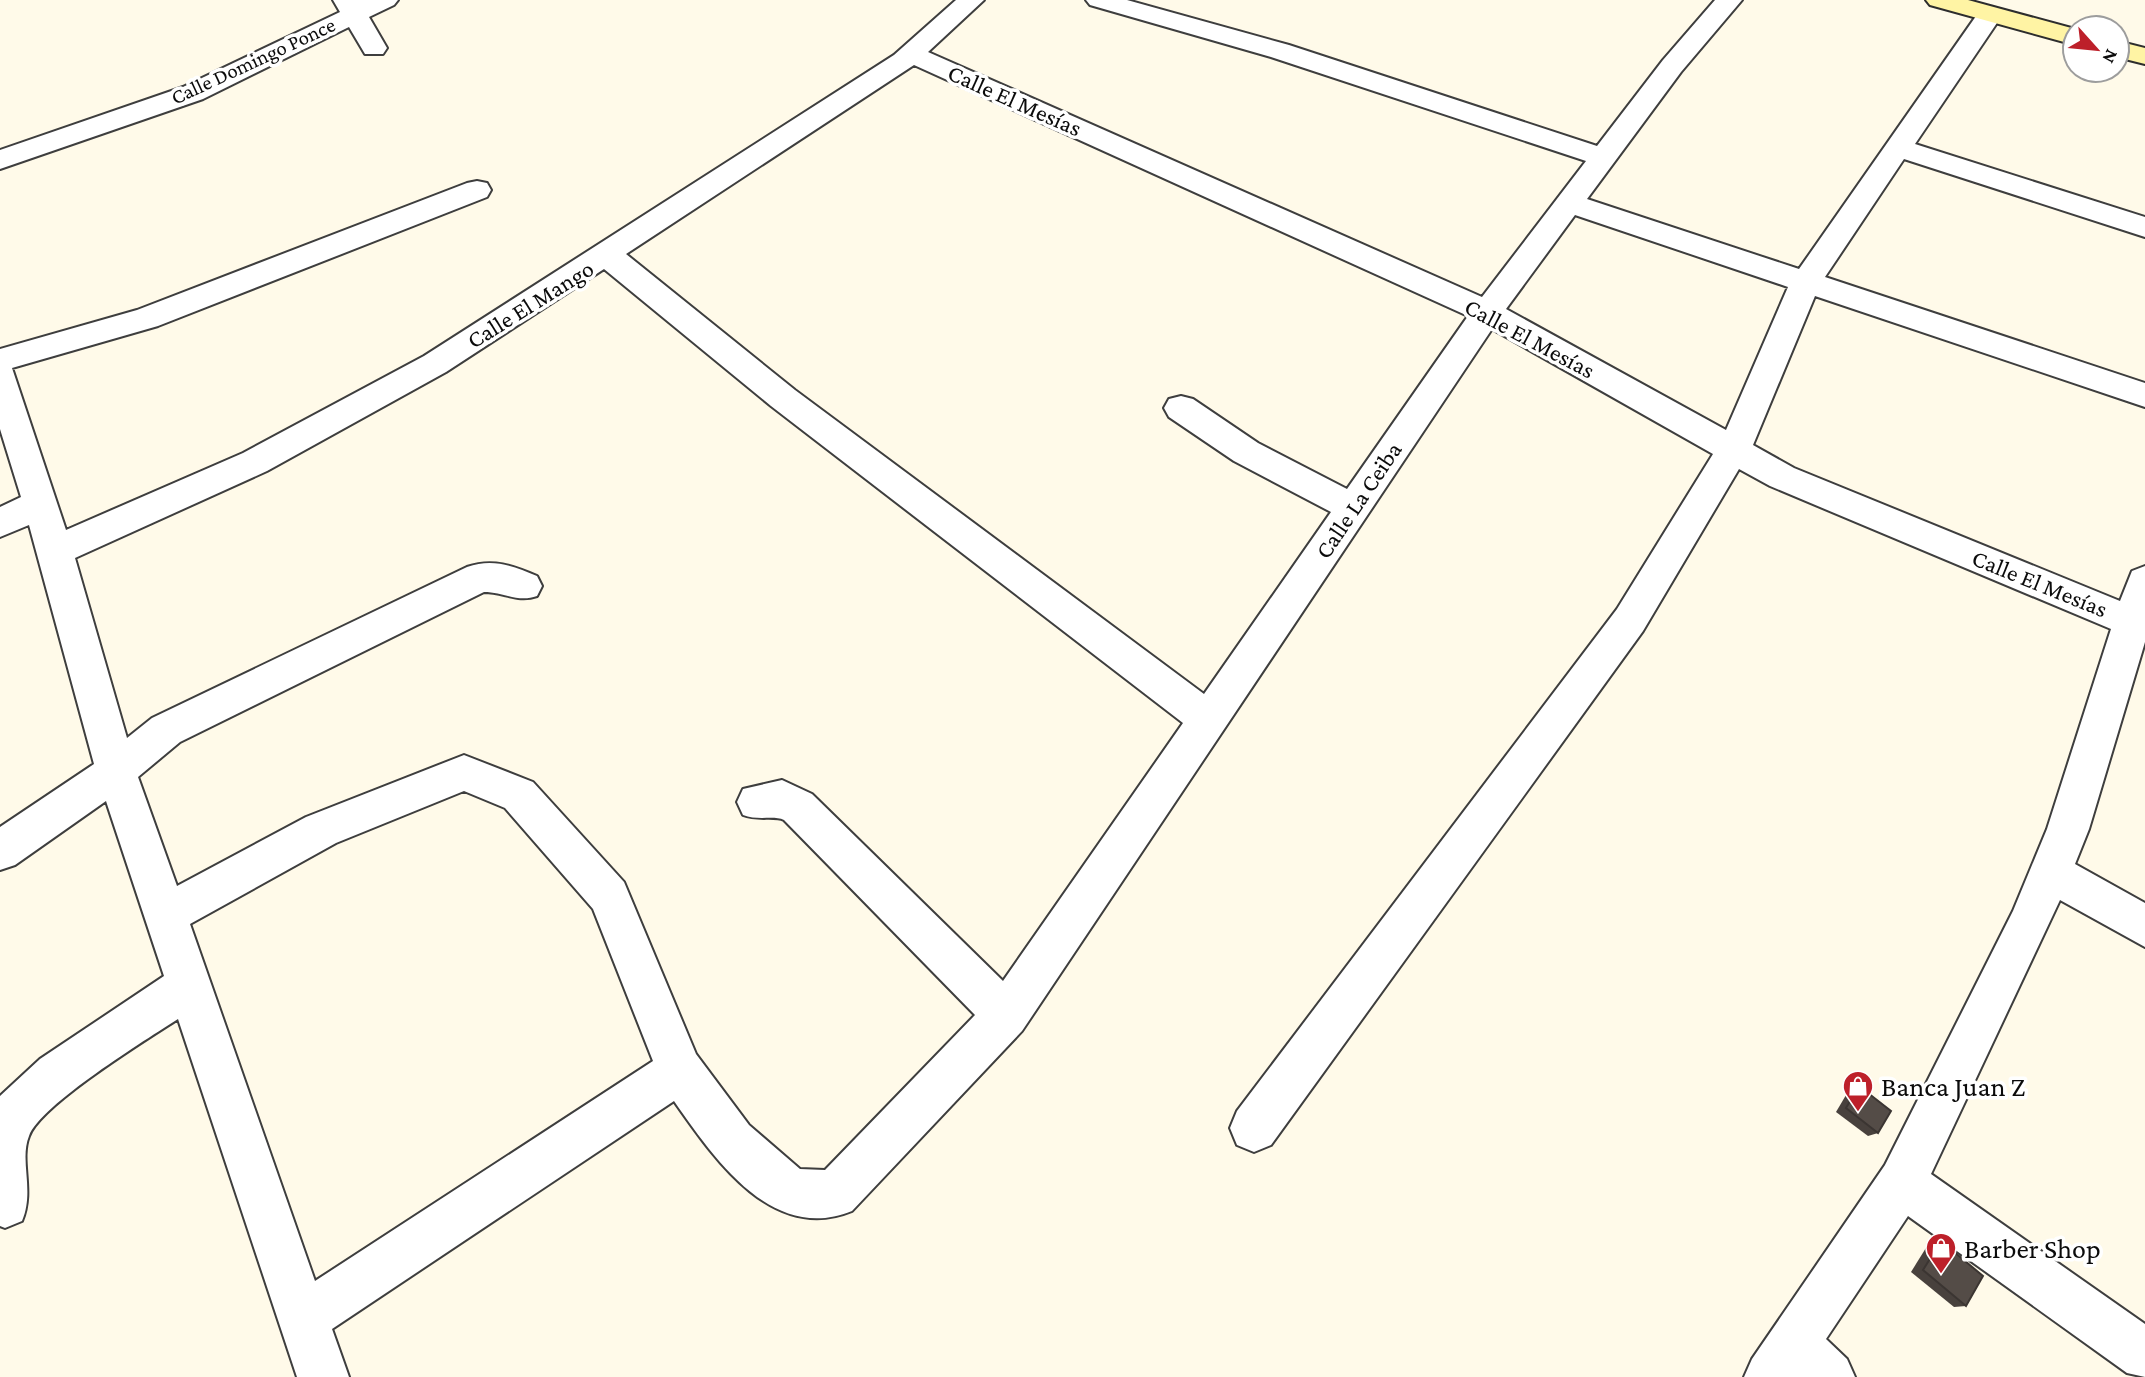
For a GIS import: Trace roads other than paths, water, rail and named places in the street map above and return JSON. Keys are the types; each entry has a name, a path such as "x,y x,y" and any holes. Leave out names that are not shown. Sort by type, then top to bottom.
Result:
{"street":[{"name":"Calle Domingo Ponce","path":"0,160 193,93 351,6 385,0"},
{"name":"Calle El Mango","path":"55,551 267,456 435,363 607,254 911,54 971,0"},
{"path":"1099,0 1280,51 1603,157"},
{"name":"Calle La Ceiba","path":"165,915 321,830 464,774 519,795 609,897 680,1070 732,1142 791,1193 835,1194 1006,1015 1487,312 1672,66 1729,0"},
{"path":"1938,0 2061,33"},
{"path":"351,6 374,48"},
{"path":"1254,1128 1630,620 1734,449 1806,282 1990,14"},
{"name":"Calle El Mesías","path":"911,54 1487,312 1782,477 2140,610"},
{"path":"1898,148 2145,227"},
{"path":"0,360 147,318 477,190"},
{"path":"1569,203 2145,395"},
{"path":"607,254 782,398 1208,719"},
{"path":"3,396 55,551 116,771 323,1377"},
{"path":"1181,408 1246,452 1353,508"},
{"path":"0,523 39,504"},
{"path":"0,851 116,771 147,742 200,712 480,577 501,577 524,586"},
{"path":"1829,1377 1781,1360 1902,1182 2029,924 2068,829 2140,610"},
{"path":"757,802 782,798 798,807 1006,1015"},
{"path":"2050,872 2145,926"},
{"path":"5,1204 5,1131 29,1097 81,1057 189,986"},
{"path":"303,1318 680,1070"},
{"path":"1902,1182 2145,1355"}],"place":[{"name":"Banca Juan Z","path":"1858,1113"},
{"name":"Barber Shop","path":"1941,1275"}]}
